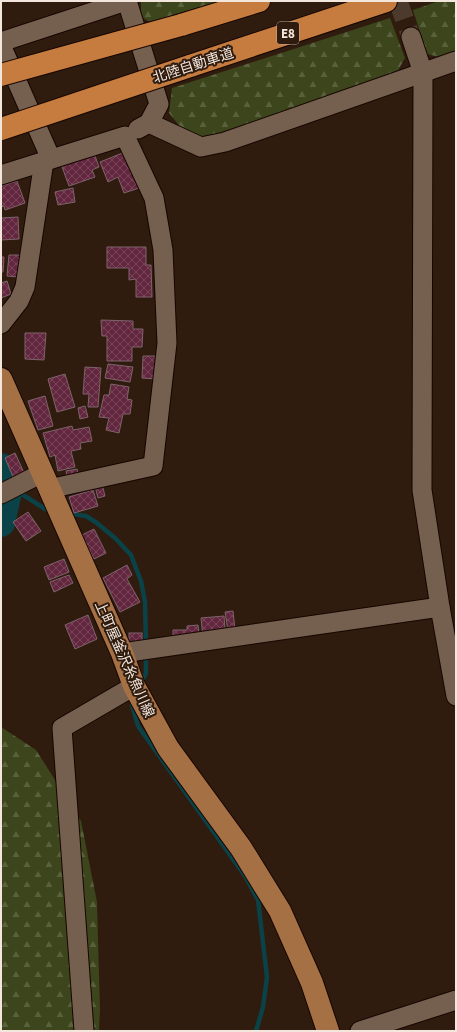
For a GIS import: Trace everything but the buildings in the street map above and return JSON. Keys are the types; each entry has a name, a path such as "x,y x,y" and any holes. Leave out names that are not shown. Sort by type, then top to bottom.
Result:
{"highway":[{"path":"1,75 181,25 259,1"},
{"name":"北陸自動車道","path":"1,129 386,1"}],"main road":[{"name":"上町屋釜沢糸魚川線","path":"1,379 7,410 45,481 122,654 134,686 168,748 241,848 280,911 312,983 328,1031"}],"street":[{"path":"1,175 48,160 125,136 149,123 159,104 126,1 1,44 48,160 25,287 18,301 1,324"},
{"path":"411,37 422,72 422,490 440,607 456,696"},
{"path":"149,123 201,147 225,142 456,61"},
{"path":"1,494 45,481 153,466 167,343 163,250 154,198 125,136"},
{"path":"122,654 440,607"},
{"path":"84,1031 62,728 134,686"},
{"path":"360,1031 456,1000"}],"green space":[{"path":"141,1 220,1 150,22 141,17"},
{"path":"439,1 456,1 456,54 443,58 427,54 413,10"},
{"path":"390,18 405,58 396,74 203,140 182,129 169,113 172,88"},
{"path":"1,727 36,750 81,821 97,902 100,1009 99,1031 1,1031"}],"waterway":[{"path":"1,467 10,483 1,523"},
{"path":"17,491 45,509 52,511"},
{"path":"67,513 86,516 97,523 115,538 131,555 141,581 145,602 146,644"},
{"path":"141,683 146,673 146,654"},
{"path":"134,701 132,705 138,726 245,876 258,900 267,977 263,1007 256,1031"}],"tunnel":[{"path":"398,1 411,37"}]}
